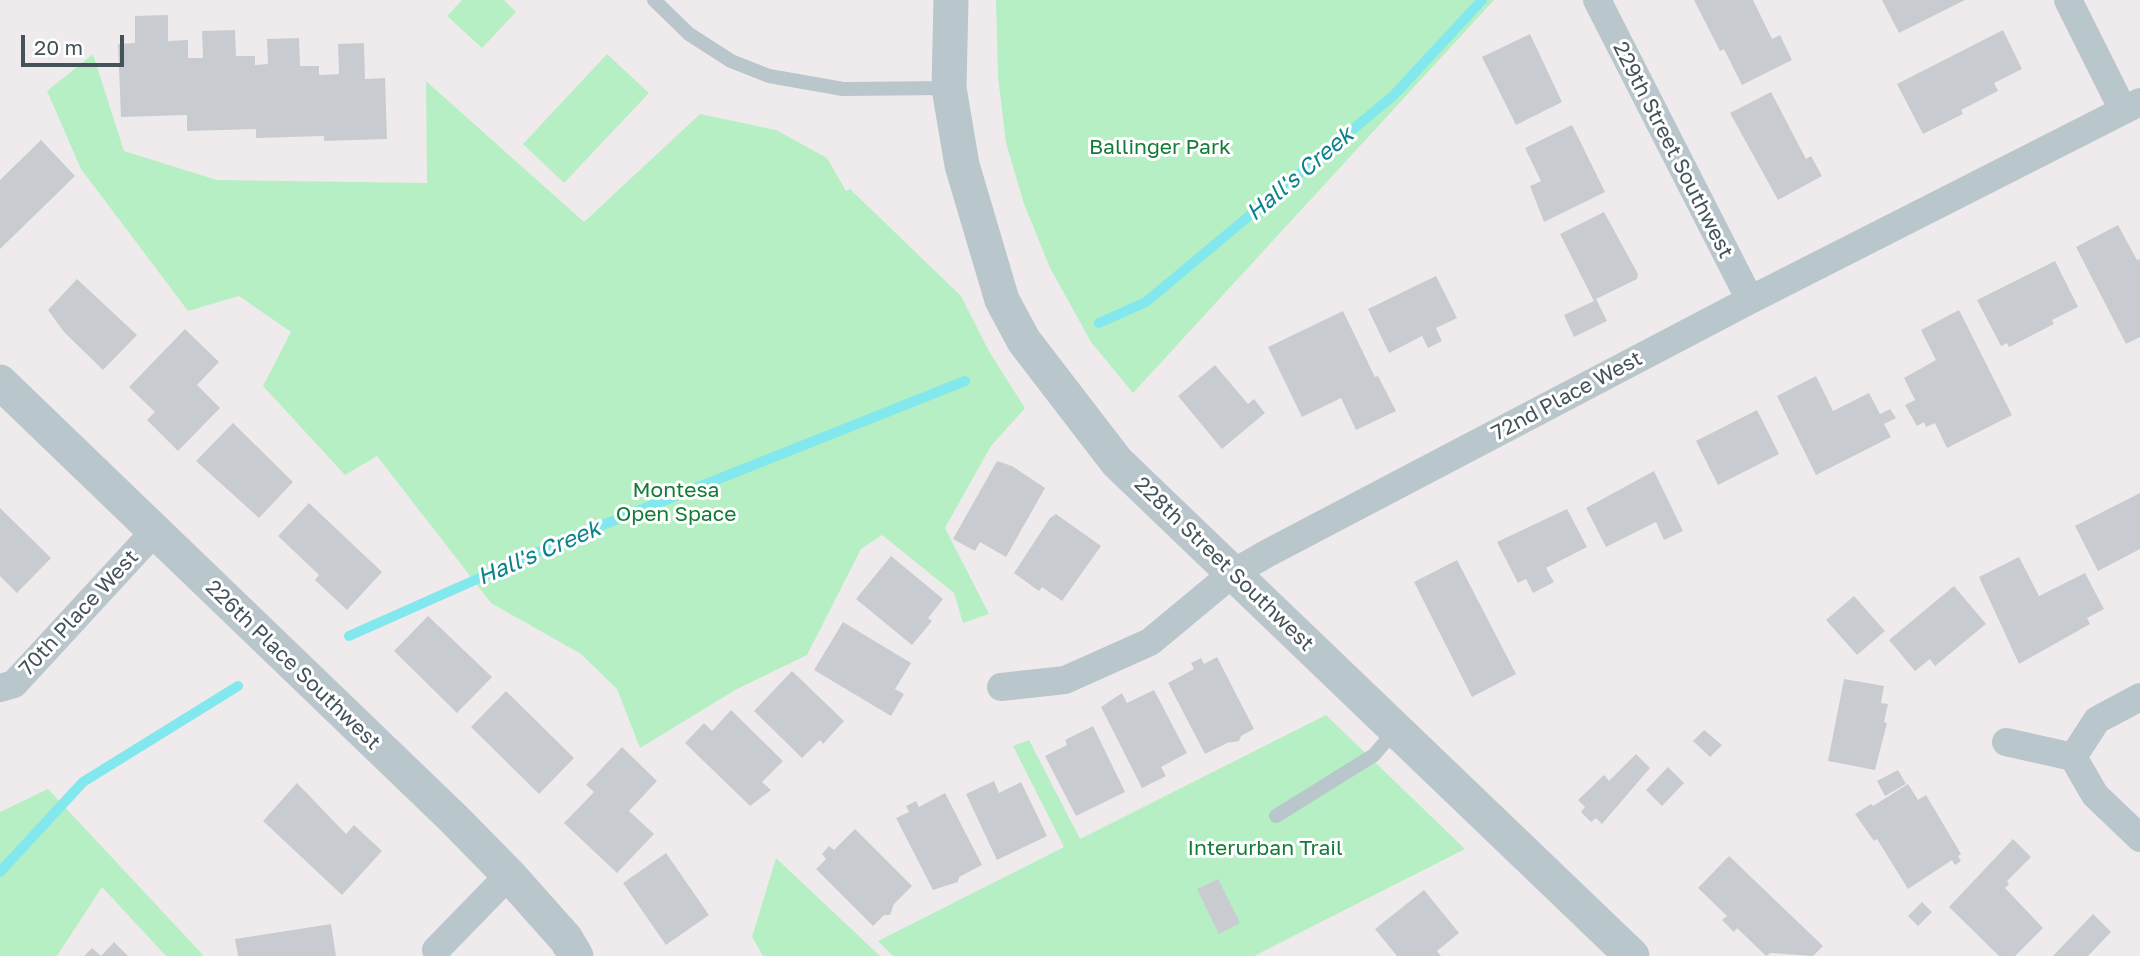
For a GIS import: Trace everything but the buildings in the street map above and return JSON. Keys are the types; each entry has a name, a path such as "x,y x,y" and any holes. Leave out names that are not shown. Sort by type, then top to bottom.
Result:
{"street":[{"name":"228th Street Southwest","path":"951,0 949,88 962,165 1002,300 1024,341 1117,462 1397,728 1618,952"},
{"name":"229th Street Southwest","path":"1597,0 1750,300"},
{"path":"2068,0 2132,106"},
{"name":"72nd Place West","path":"1001,687 1065,680 1150,642 1233,573 1750,300 2132,106"},
{"name":"226th Place Southwest","path":"0,382 509,875 566,939 576,956"},
{"name":"70th Place West","path":"0,688 14,684 155,531"},
{"path":"2073,757 2097,720 2140,697"},
{"path":"2006,742 2073,757 2095,795 2140,838"},
{"path":"436,950 509,875"}],"lane":[{"path":"654,0 688,34 731,61 769,76 843,89 949,88"},
{"path":"1276,816 1374,755 1397,728"}],"green space":[{"path":"462,0 504,0 516,12 482,48 447,16"},
{"name":"Ballinger Park","path":"996,0 1494,0 1133,393 1091,342 1050,268 1024,204 1006,143 998,77"},
{"name":"Montesa Open Space","path":"93,54 124,151 217,180 427,183 426,81 584,222 700,114 776,130 827,158 846,191 850,189 961,296 990,353 1025,408 991,446 945,528 989,614 963,623 954,593 882,535 861,549 807,655 737,689 640,748 617,689 581,654 491,603 377,456 345,475 263,386 291,332 239,296 188,311 81,169 47,91"},
{"path":"607,54 649,93 564,183 523,144"},
{"name":"Interurban Trail","path":"1326,715 1465,849 1254,956 893,956 878,941 1064,847 1013,746 1029,740 1080,839"},
{"path":"48,789 204,956 166,956 102,887 57,956 0,956 0,812"},
{"path":"776,858 880,956 763,956 752,937"}],"waterway":[{"name":"Hall's Creek","path":"1099,323 1146,302 1394,95 1482,0"},
{"name":"Hall's Creek","path":"349,636 565,540 965,381"},
{"name":"Hall's Creek","path":"0,872 83,782 238,686"}]}
